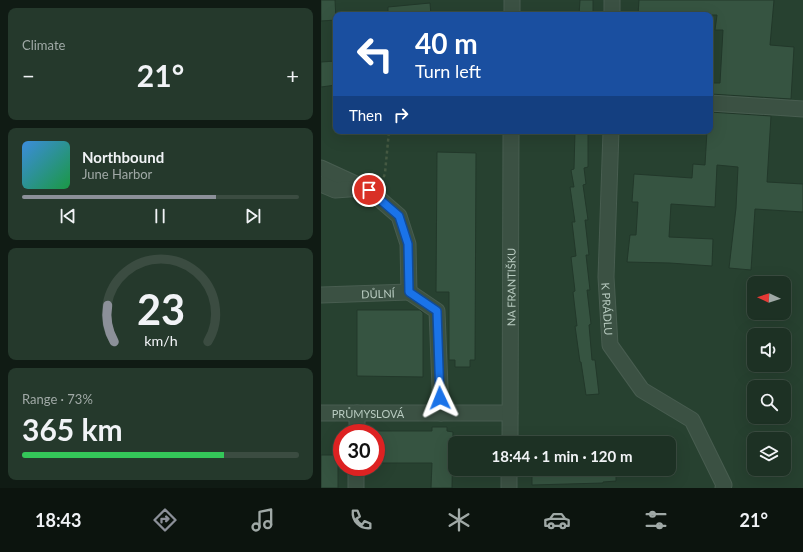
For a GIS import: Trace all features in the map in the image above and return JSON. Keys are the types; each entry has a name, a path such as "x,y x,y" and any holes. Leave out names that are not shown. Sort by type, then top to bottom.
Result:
{"street":[{"path":"512,0 512,12"},
{"path":"611,12 612,0"},
{"path":"713,103 803,109"},
{"name":"NA FRANTIŠKU","path":"510,436 511,134"},
{"name":"K PRÁDLU","path":"611,134 606,277 610,345 642,390 692,420 724,485 723,488"},
{"name":"DŮLNÍ","path":"321,168 369,190 399,216 408,244 409,292 321,295"},
{"path":"321,184 335,190 364,188"},
{"path":"409,292 437,311 441,413"},
{"name":"PRŮMYSLOVÁ","path":"321,413 510,413"},
{"path":"357,413 357,424"},
{"path":"356,488 357,476"},
{"path":"509,476 509,488"}],"path":[{"path":"377,197 385,173 389,134"}],"building":[{"path":"321,0 335,0 336,12 333,12 333,20 321,21"},
{"path":"580,0 593,0 593,12 579,12"},
{"path":"639,0 774,0 770,45 794,47 791,99 713,94 713,83 720,83 723,30 715,30 717,15 713,15 713,12 638,12"},
{"path":"430,3 431,12 388,12 388,7"},
{"path":"333,61 333,85 321,87 321,62"},
{"path":"713,112 771,116 767,182 803,184 803,212 755,209 751,270 729,268 736,208 738,167 717,165 715,207 671,204 669,237 713,239 712,266 627,262 630,235 636,235 638,202 632,202 634,174 692,178 693,164 705,165 707,134 713,134"},
{"path":"575,134 588,134 588,167 584,168 586,184 583,185 588,220 585,220 589,255 586,255 590,290 587,290 591,324 589,325 592,360 595,360 599,394 586,395 575,326 577,326 573,292 575,291 571,257 576,256 572,222 575,222 570,187 574,187 571,170 574,169"},
{"path":"437,152 476,153 475,360 470,360 470,367 455,367 455,360 449,360 449,292 436,292"},
{"path":"357,310 420,310 423,313 423,377 357,376"},
{"path":"432,427 447,427 447,431 453,432 453,436 448,436 448,476 452,476 452,488 431,488 432,463 385,463 385,431 432,431"},
{"path":"321,455 333,455 333,476 338,476 338,488 321,488"},
{"path":"532,476 616,476 616,481 603,483 532,485"}],"route":[{"path":"369,190 399,216 408,244 409,292 437,311 440,398"}]}
